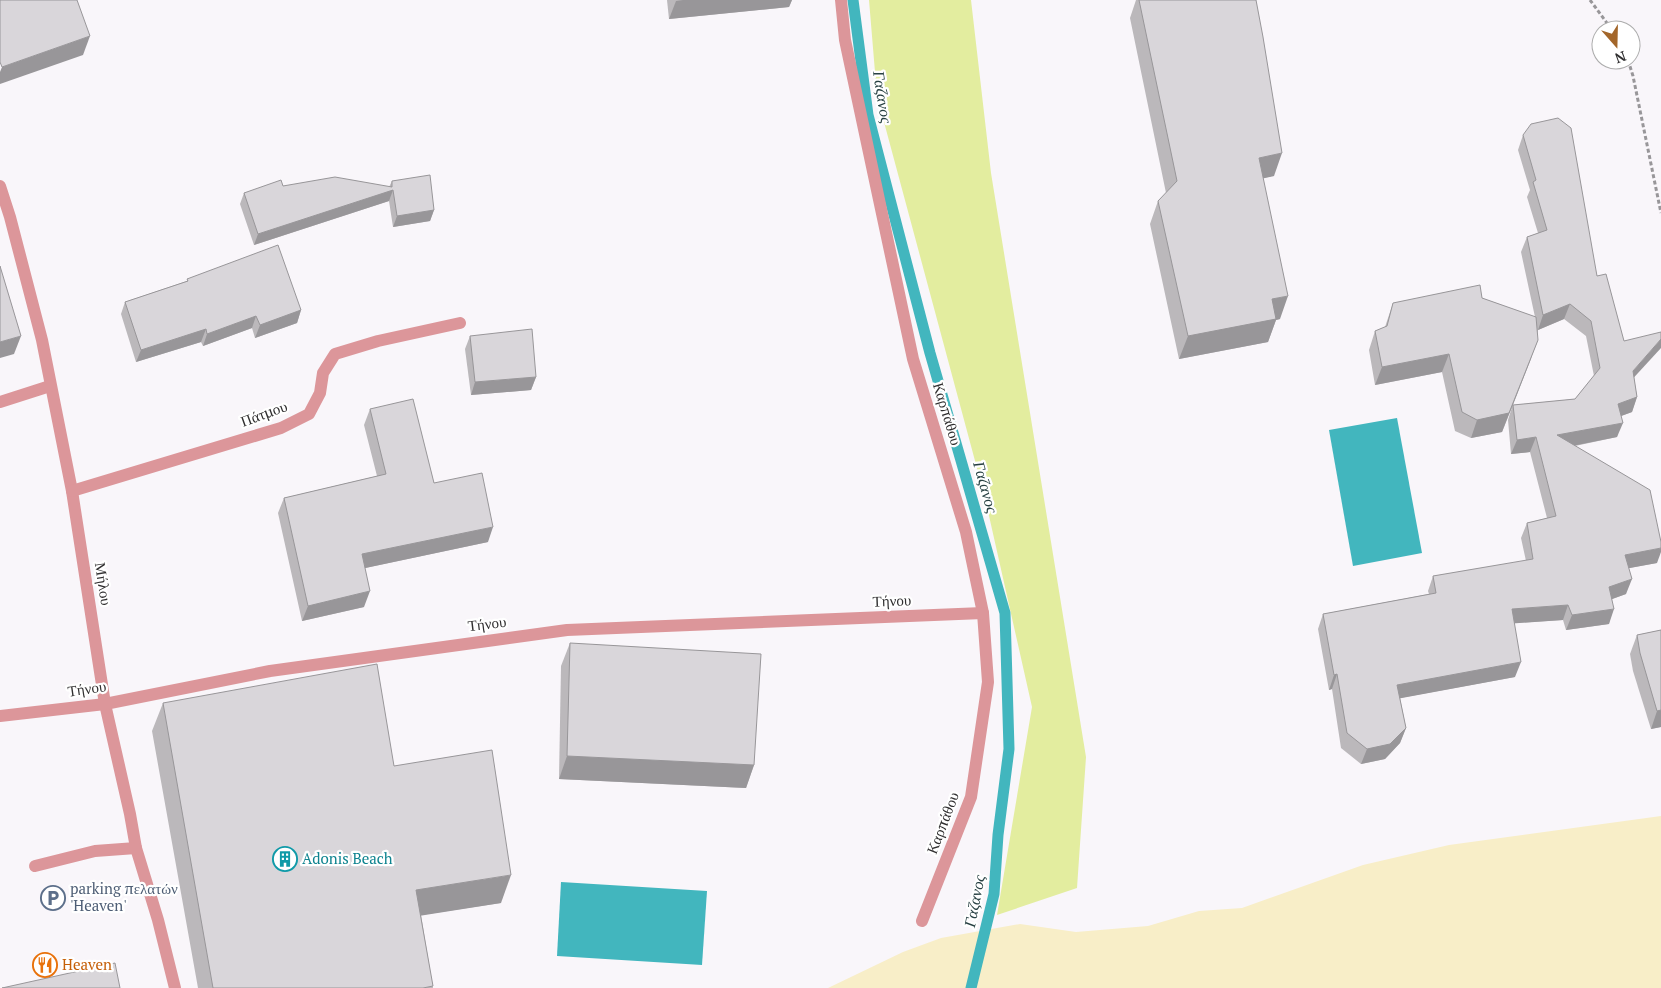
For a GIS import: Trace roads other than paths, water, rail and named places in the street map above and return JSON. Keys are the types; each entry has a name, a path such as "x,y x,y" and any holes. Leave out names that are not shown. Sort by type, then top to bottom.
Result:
{"street":[{"name":"Καρπάθου","path":"841,0 845,40 913,359 966,532 983,613 988,682 971,797 922,921"},
{"name":"Μήλου","path":"0,186 42,340 72,490 105,704 136,848 158,920 174,988"},
{"name":"Πάτμου","path":"72,490 281,428 309,414 320,393 323,373 336,354 378,341 460,323"},
{"path":"0,402 50,386"},
{"name":"Τήνου","path":"0,716 105,704 270,670 568,630 983,613"},
{"path":"35,866 95,851 136,848"}],"water":[{"path":"1397,418 1422,553 1353,566 1329,430"},
{"path":"561,882 707,891 702,965 557,956"}],"waterway":[{"name":"Γαζανος","path":"853,0 868,115 930,353 1005,613 1009,749 998,835 994,894 971,988"}],"place":[{"name":"Adonis Beach","path":"285,859"},
{"name":"parking πελατών 'Heaven'","path":"53,898"},
{"name":"Heaven","path":"45,965"}]}
